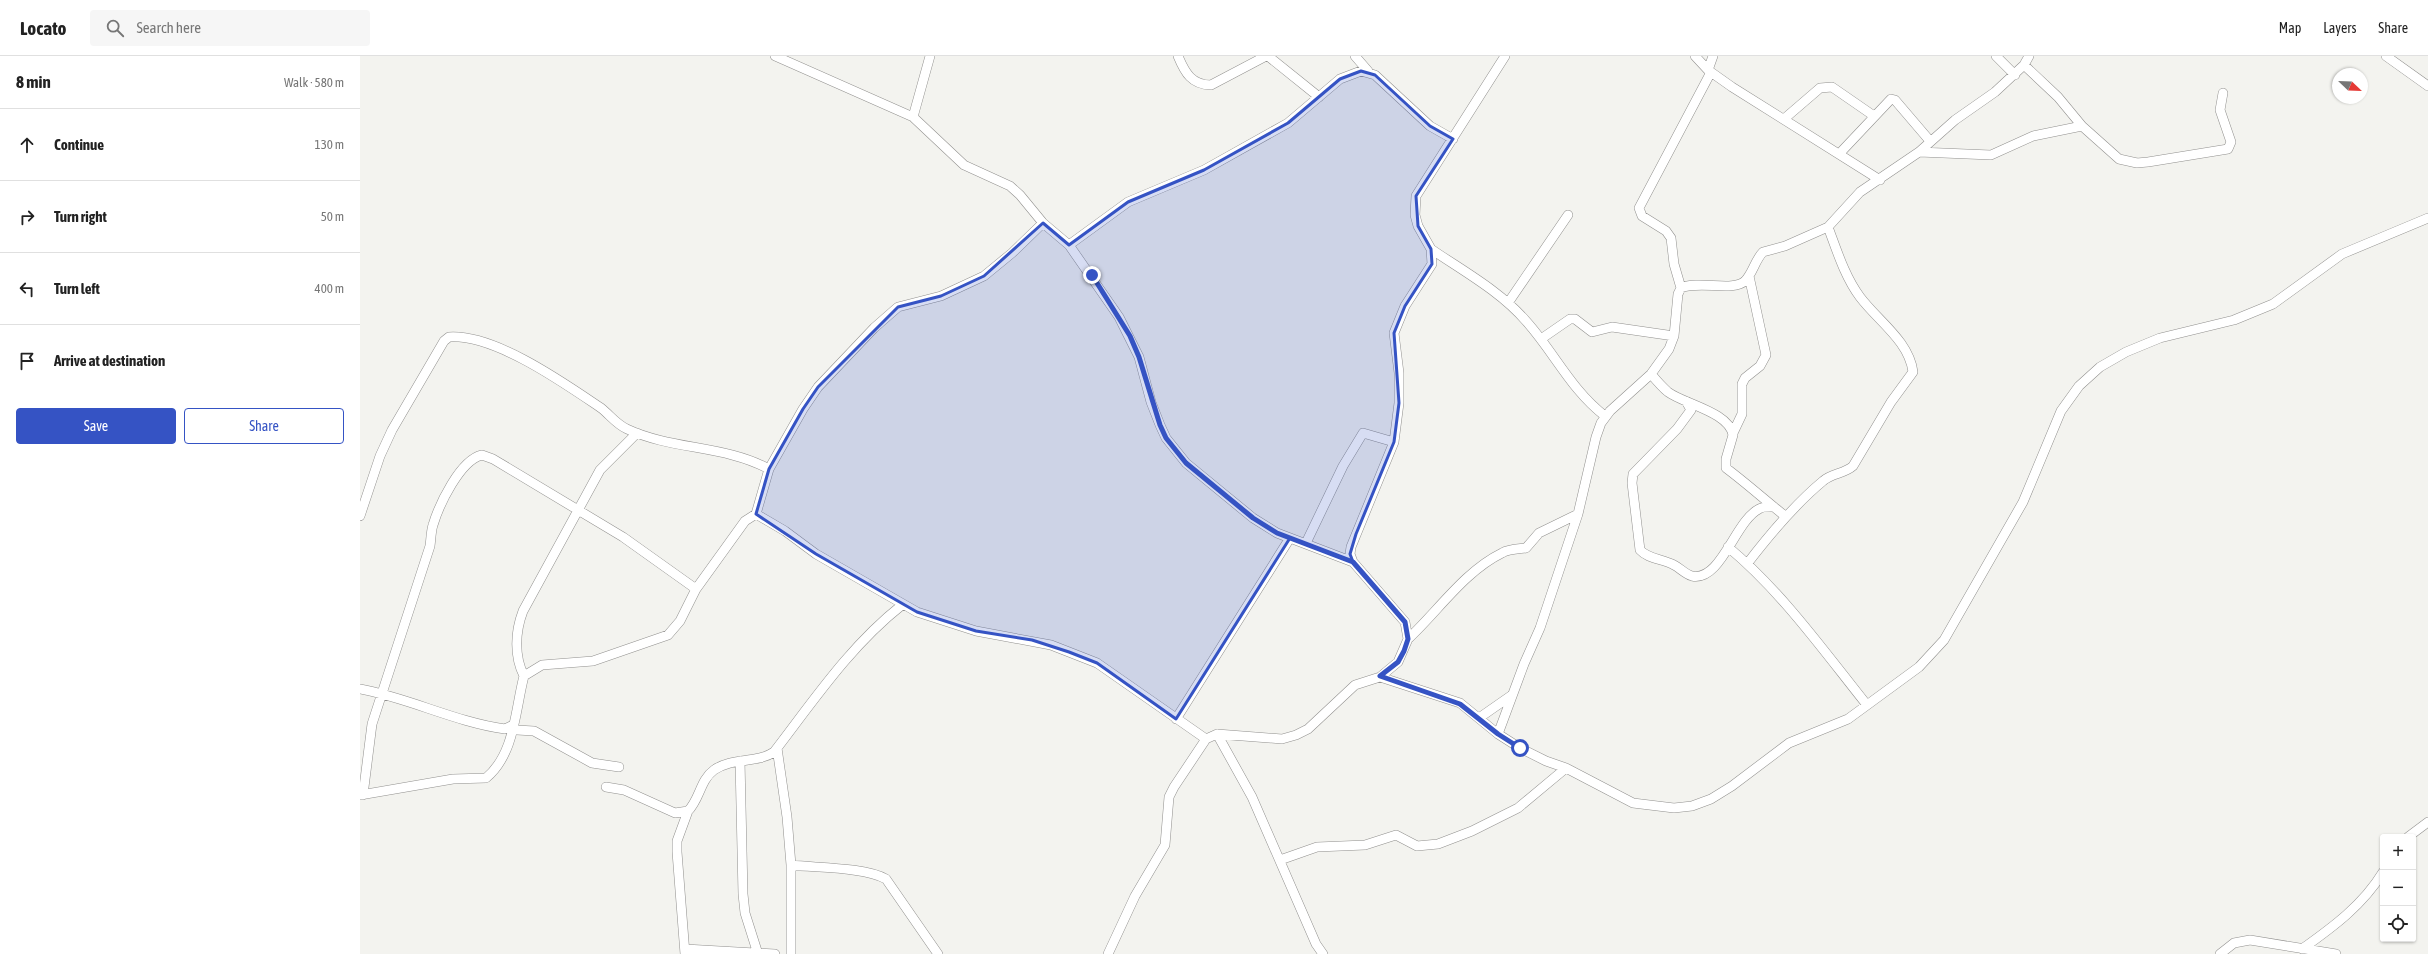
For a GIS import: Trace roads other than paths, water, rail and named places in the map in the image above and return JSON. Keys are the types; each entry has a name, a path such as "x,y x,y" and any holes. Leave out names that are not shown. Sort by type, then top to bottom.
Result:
{"street":[{"path":"775,56 912,117 964,165 1010,186 1044,224 1070,244 1100,287 1130,336 1139,357 1156,415 1166,438 1174,449 1196,473 1253,518 1277,533 1353,562"},
{"path":"912,117 930,56"},
{"path":"1178,56 1187,74 1196,83 1211,85 1267,56 1320,97"},
{"path":"1355,56 1368,71 1430,126 1453,139"},
{"path":"1505,56 1453,139 1423,182 1416,200 1418,226 1431,249 1508,303 1541,339 1582,397 1605,416"},
{"path":"1695,56 1709,71 1840,153 1880,180"},
{"path":"1498,734 1512,695 1540,628 1578,514 1596,437 1605,416 1651,374 1666,354 1674,336 1678,294 1681,288 1674,264 1671,238 1666,231 1642,216 1639,208 1709,71 1713,56"},
{"path":"1996,56 2015,75"},
{"path":"1681,288 1697,284 1734,286 1743,283 1749,276 1763,252 1785,246 1828,227 1860,192 1880,180 1919,152 1930,141 2015,75 2024,65 2028,56"},
{"path":"2386,56 2428,86"},
{"path":"2024,65 2058,97 2082,126 2119,159 2137,163 2224,150 2231,144 2220,110 2223,93"},
{"path":"1070,244 1128,202 1204,170 1270,134 1288,123 1345,76 1361,71 1368,71"},
{"path":"1784,119 1820,88 1826,86 1832,87 1874,116"},
{"path":"1840,153 1888,101 1895,100 1930,141"},
{"path":"1919,152 1991,155 2033,136 2082,126"},
{"path":"1508,303 1568,215"},
{"path":"1380,676 1451,699 1479,718 1498,734 1546,761 1566,768 1633,803 1659,808 1692,806 1711,799 1732,786 1773,753 1789,743 1842,722 1867,705 1919,667 1944,640 2023,502 2061,411 2080,386 2100,367 2126,352 2160,338 2234,320 2273,304 2342,254 2428,218"},
{"path":"524,676 542,665 592,661 668,635 680,621 696,589 746,521 756,514 769,469 794,423 818,387 891,312 903,305 941,296 984,276 1044,224"},
{"path":"1747,564 1785,516 1824,480 1848,470 1853,466 1873,429 1913,372 1909,359 1896,337 1860,296 1840,260 1828,227"},
{"path":"1408,639 1405,622 1353,562 1350,554 1356,534 1394,442 1399,403 1399,373 1394,333 1405,306 1432,264 1431,249"},
{"path":"1749,276 1766,355 1760,366 1745,378 1742,384 1742,414 1733,433 1726,459 1726,468 1785,516"},
{"path":"1541,339 1570,319 1575,319 1592,332 1612,327 1674,336"},
{"path":"360,516 380,456 392,430 444,341 449,337 477,340 516,356 586,398 618,424 637,433 670,442 753,460 769,469"},
{"path":"1651,374 1668,392 1715,415 1730,428 1733,433"},
{"path":"1686,401 1691,410 1684,421 1633,474 1632,483 1639,546 1644,554 1673,564 1692,576 1701,576 1719,563 1728,547 1756,510 1760,508 1774,507"},
{"path":"637,433 600,470 578,511 539,579 519,621 518,658 524,676 504,756 493,772 486,778 453,779 361,795 372,724 430,546 432,526 456,478 467,462 477,456 486,456 578,511 623,537 696,589"},
{"path":"1306,543 1343,466 1363,433 1394,442"},
{"path":"756,514 785,531 816,554 902,605 938,619 976,631 1032,640 1069,652 1103,667 1176,719 1206,738"},
{"path":"1108,954 1135,896 1166,845 1169,797 1206,738 1216,734 1282,739 1296,735 1308,729 1355,685 1380,676 1398,662 1408,639 1428,621 1453,591 1495,558 1508,551 1526,548 1539,533 1578,514"},
{"path":"1176,719 1290,538"},
{"path":"1728,547 1747,564 1796,614 1867,705"},
{"path":"775,954 686,952 677,841 688,811 711,772 723,765 763,758 777,748 850,653 878,624 902,605"},
{"path":"360,689 382,693 460,720 505,729 512,726"},
{"path":"1479,718 1512,695"},
{"path":"512,726 517,730 534,731 592,763 619,767"},
{"path":"1216,734 1252,798 1316,944 1323,954"},
{"path":"777,748 787,817 791,865 791,954"},
{"path":"740,761 743,894 745,913 758,953"},
{"path":"1280,860 1317,847 1365,845 1396,835 1417,846 1438,844 1472,831 1518,808 1566,768"},
{"path":"606,787 624,790 675,813 688,811"},
{"path":"2412,834 2428,822"},
{"path":"791,865 868,872 886,879 938,954"},
{"path":"2302,949 2331,929 2356,907 2380,876"},
{"path":"2220,954 2234,942 2242,940 2336,954"}]}
